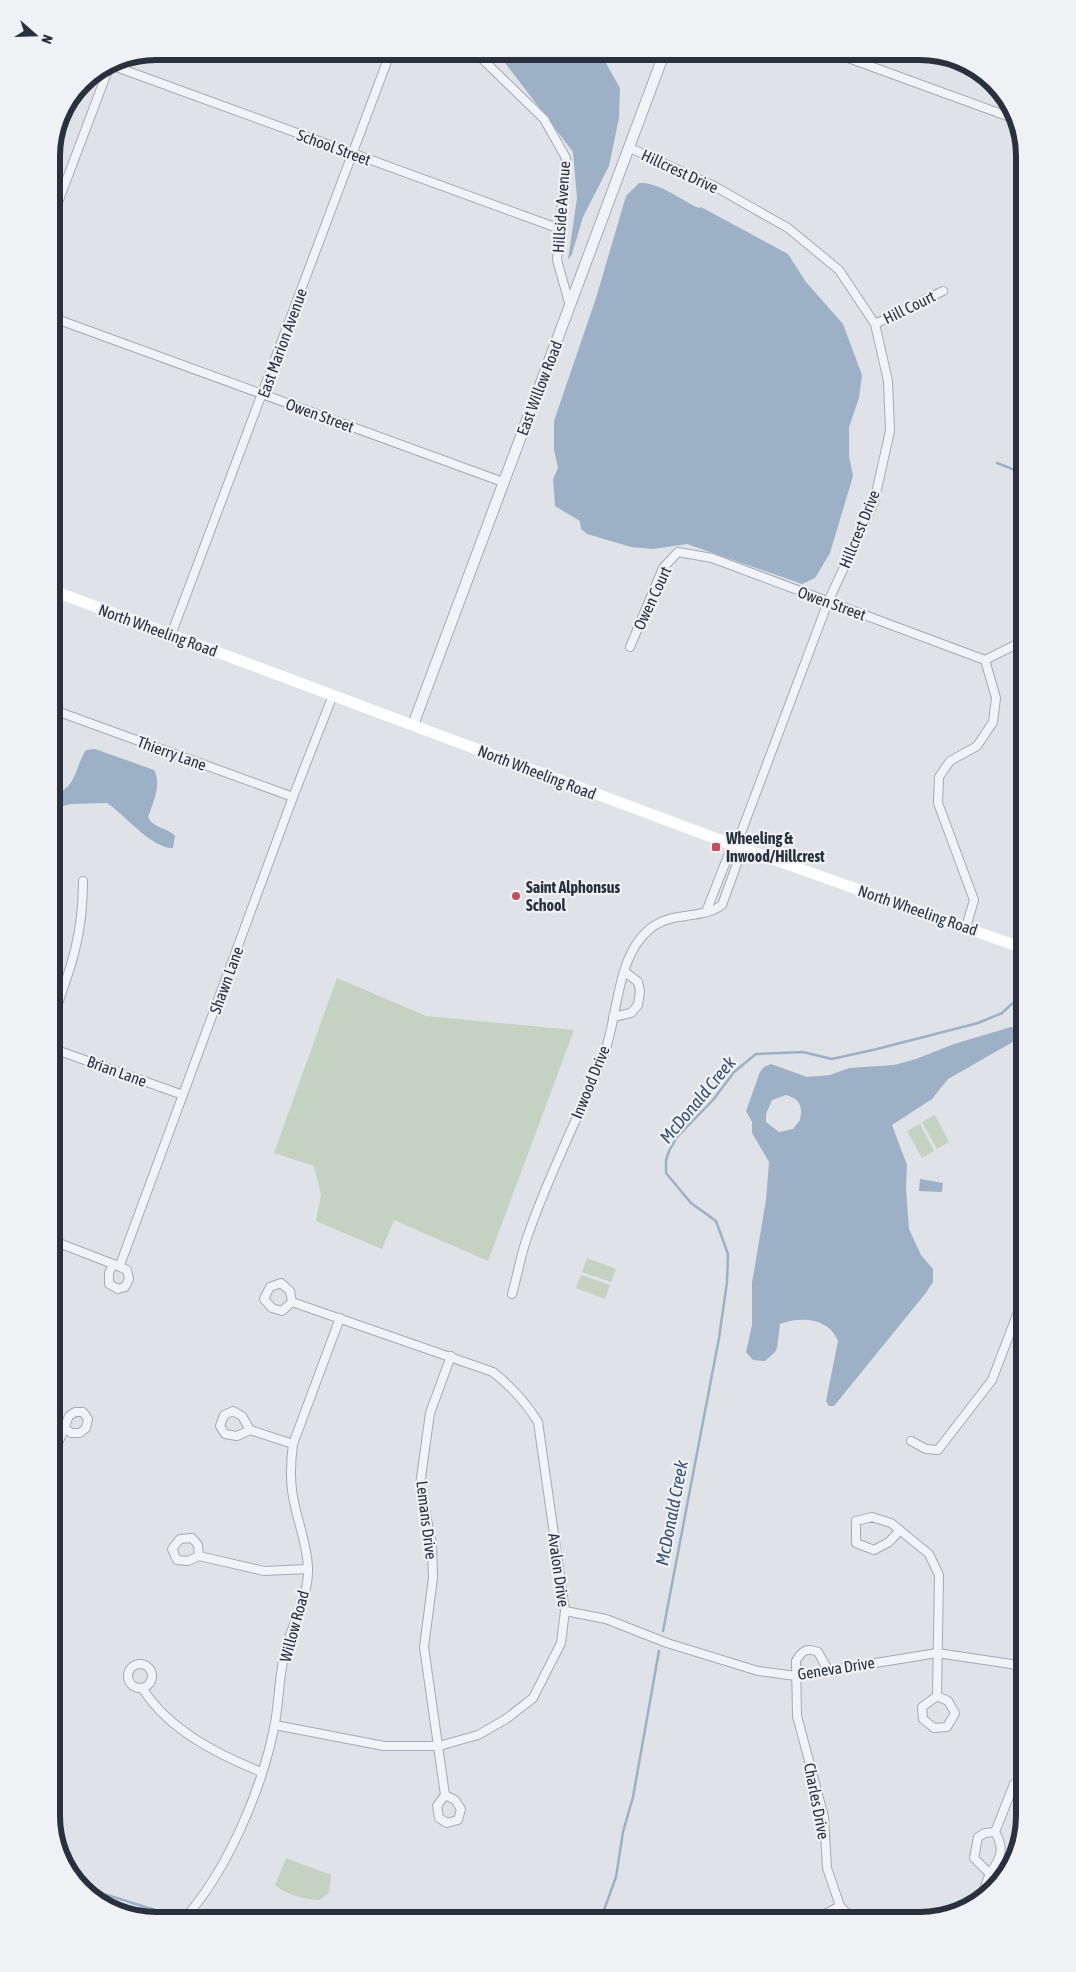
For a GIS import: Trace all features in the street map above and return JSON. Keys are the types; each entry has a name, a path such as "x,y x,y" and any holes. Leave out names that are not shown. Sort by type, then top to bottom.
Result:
{"main road":[{"name":"North Wheeling Road","path":"60,593 736,846 1016,946"}],"street":[{"name":"East Marion Avenue","path":"171,635 388,60"},
{"name":"Hillside Avenue","path":"483,60 544,119 566,158 557,260 570,307"},
{"name":"East Willow Road","path":"413,724 662,60"},
{"path":"851,60 1007,116"},
{"name":"School Street","path":"119,67 560,228"},
{"path":"60,199 106,74"},
{"name":"Hillcrest Drive","path":"630,148 714,186 788,228 839,270 875,324 888,381 890,431 874,502 828,602 736,846"},
{"name":"Hill Court","path":"875,324 943,291"},
{"name":"Owen Street","path":"60,320 503,482"},
{"name":"Owen Street","path":"678,552 712,558 985,660"},
{"name":"Owen Court","path":"630,648 663,568 678,552"},
{"path":"966,927 974,900 938,803 939,777 950,761 977,746 994,722 996,698 985,660 1016,644"},
{"name":"Shawn Lane","path":"60,1243 116,1265 183,1095 293,796 333,695"},
{"name":"Thierry Lane","path":"60,712 293,796"},
{"name":"Inwood Drive","path":"512,1294 528,1234 584,1097 603,1056 630,952 652,928 673,917 713,911 722,905 738,861 736,846"},
{"path":"60,998 74,959 83,910 83,881"},
{"path":"613,1017 631,1013 638,1005 640,991 638,982 625,972"},
{"name":"Brian Lane","path":"60,1051 183,1095"},
{"name":"Avalon Drive","path":"275,1725 384,1746 439,1746 478,1735 506,1719 533,1698 561,1643 566,1611 538,1422 526,1402 494,1372 292,1302"},
{"name":"Willow Road","path":"189,1912 210,1887 238,1835 261,1772 275,1725 284,1654 305,1592 308,1569 292,1490 290,1466 293,1444 340,1318"},
{"path":"911,1441 932,1451 938,1450 984,1393 998,1366 1016,1318"},
{"name":"Lemans Drive","path":"445,1795 424,1647 434,1578 432,1544 420,1484 430,1413 451,1356"},
{"path":"60,1435 65,1428"},
{"path":"250,1430 293,1444"},
{"path":"900,1530 889,1542 874,1550 856,1543 856,1521 872,1517 891,1523 900,1530 929,1554 939,1575 936,1696"},
{"path":"199,1556 264,1571 308,1569"},
{"name":"Geneva Drive","path":"566,1611 606,1619 667,1643 758,1671 796,1676 937,1652 1016,1666"},
{"name":"Charles Drive","path":"828,1670 818,1652 808,1649 803,1650 796,1661 797,1716 824,1817 828,1868 840,1906 846,1912"},
{"path":"143,1689 153,1705 206,1747 261,1772"},
{"path":"936,1696 948,1702 955,1713 947,1727 934,1728 923,1720 922,1707 936,1696"},
{"path":"995,1832 1014,1784"},
{"path":"986,1885 1002,1854 1001,1843 995,1832"},
{"path":"990,1874 974,1858 978,1837 985,1833 995,1832"},
{"path":"829,1912 840,1906"}],"green space":[{"path":"337,978 426,1016 574,1030 488,1261 394,1220 382,1249 316,1221 321,1195 314,1166 274,1153"},
{"path":"935,1115 949,1142 937,1149 922,1122"},
{"path":"920,1124 934,1151 922,1158 907,1131"},
{"path":"587,1258 616,1269 611,1282 582,1272"},
{"path":"581,1275 610,1285 605,1299 576,1288"},
{"path":"286,1858 331,1875 329,1893 320,1900 308,1899 291,1894 275,1885"}],"water":[{"path":"503,60 604,60 620,88 619,118 609,166 583,217 572,254 568,260 577,198 573,152"},
{"path":"639,183 647,183 662,188 788,254 806,282 843,324 862,375 859,398 849,427 849,456 853,476 830,553 815,578 802,584 687,544 653,549 631,547 587,534 581,529 580,521 555,506 553,479 558,468 554,450 554,421 596,298 626,196"},
{"path":"95,749 154,770 157,787 148,817 154,824 175,836 173,848 165,847 147,837 107,803 71,804 60,807 60,792 65,789 74,778 86,750"},
{"path":"1011,1027 1016,1028 1016,1040 948,1079 932,1099 892,1125 907,1165 906,1189 909,1229 921,1255 933,1269 933,1282 834,1406 829,1406 826,1401 838,1341 834,1333 821,1323 797,1320 780,1324 777,1348 765,1361 753,1360 746,1352 752,1325 752,1283 766,1200 769,1162 752,1133 752,1122 746,1111 760,1072 764,1067 771,1064 807,1077 830,1075 849,1068 894,1065 916,1059 954,1044","holes":["786,1095 795,1099 801,1107 801,1111 800,1120 793,1129 779,1132 766,1122 766,1114 772,1100"]},
{"path":"920,1179 943,1183 942,1192 919,1191"}],"waterway":[{"path":"997,463 1016,470"},
{"name":"McDonald Creek","path":"663,1631 719,1338 727,1282 728,1254 716,1221 691,1203 666,1173 666,1160 669,1151 677,1137 713,1100 734,1072 756,1054 803,1052 832,1059 978,1023 1002,1013 1016,1000"},
{"name":"McDonald Creek","path":"603,1912 616,1877 623,1832 633,1797 659,1651"},
{"name":"McDonald Creek","path":"97,1892 161,1912"}],"place":[{"name":"Wheeling & Inwood/Hillcrest","path":"716,847"},
{"name":"Saint Alphonsus School","path":"516,896"}]}
